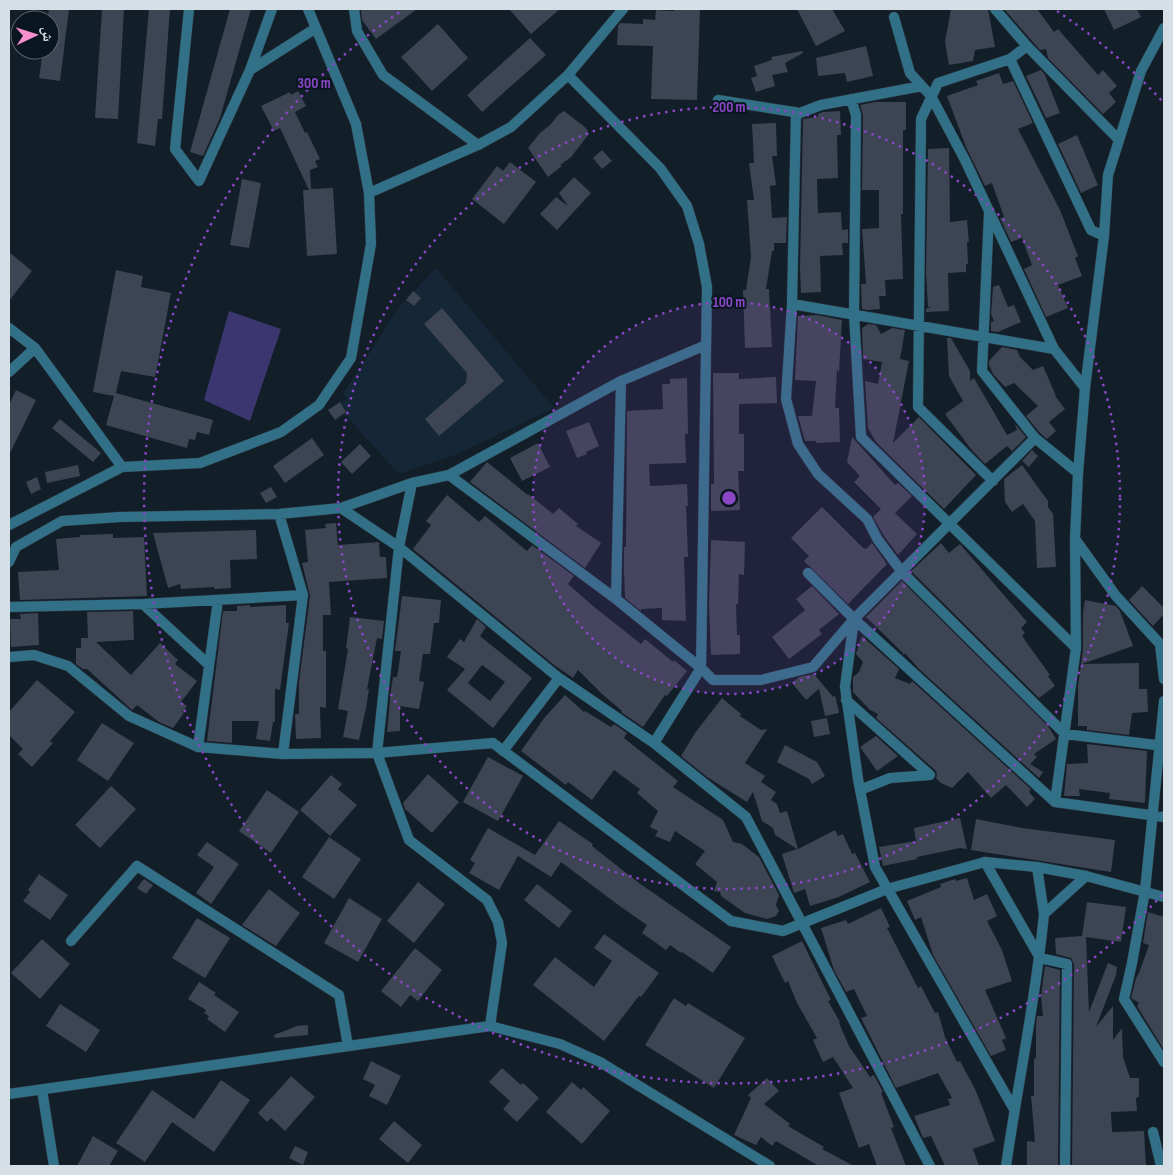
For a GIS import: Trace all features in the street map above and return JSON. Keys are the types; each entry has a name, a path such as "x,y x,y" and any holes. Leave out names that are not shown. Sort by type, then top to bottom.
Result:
{"street":[{"path":"189,9 175,149 199,182 250,70 272,9"},
{"path":"9,525 122,468 200,462 281,432 319,405 351,358 371,244 369,193 356,124 308,9"},
{"path":"354,9 357,30 383,75 478,146"},
{"path":"995,9 1027,46 1119,140"},
{"path":"369,193 478,146 510,127 568,75 620,10"},
{"path":"894,16 910,73 932,96 965,160 1054,348 1086,388"},
{"path":"250,70 316,28"},
{"path":"1056,802 1076,648 1075,539 1078,473 1104,236 1108,175 1141,71 1164,28"},
{"path":"993,481 918,407 921,119 938,83 1010,59 1027,46"},
{"path":"1010,59 1090,230 1104,236"},
{"path":"568,75 660,168 687,206 699,244 707,287 701,668 654,743"},
{"path":"718,100 800,113 821,105 922,86"},
{"path":"851,99 856,115 854,314 861,436 1076,648"},
{"path":"796,112 792,304 786,399 798,444 818,474 868,519 878,540 902,572 1065,734 1162,745"},
{"path":"990,212 982,372 1035,438 1078,473"},
{"path":"792,304 1054,348"},
{"path":"9,328 34,348 122,468"},
{"path":"9,562 16,547 62,521 120,517 279,514 341,508 412,483 449,475 621,381 706,345"},
{"path":"9,372 34,348"},
{"path":"616,599 621,381"},
{"path":"449,475 616,599 701,668 713,680 760,680 813,667 854,619 1035,438"},
{"path":"412,483 399,547 377,753 409,840 487,900 498,922 502,943 490,1026"},
{"path":"341,508 399,547 559,678 654,743 746,817 930,1166"},
{"path":"279,514 303,594 282,754"},
{"path":"1075,539 1116,596 1162,646 1164,679"},
{"path":"808,573 854,619 1056,802 1164,817"},
{"path":"9,607 143,604 303,594"},
{"path":"198,748 218,600"},
{"path":"143,604 209,665"},
{"path":"854,619 844,687 860,790 875,868 1014,1110"},
{"path":"9,657 34,655 68,666 129,716 198,748 282,754 377,753 493,743 731,921 783,931 802,925 887,889 985,862 1037,867 1086,876 1164,896"},
{"path":"504,751 559,678"},
{"path":"846,700 930,775 890,778 860,790"},
{"path":"1164,701 1162,745 1145,891 1124,999 1164,1062"},
{"path":"985,862 1040,958 1067,964 1065,1166"},
{"path":"71,941 137,866 339,996 348,1046"},
{"path":"1006,1166 1040,958 1044,914 1037,867"},
{"path":"1044,914 1086,876"},
{"path":"1145,891 1164,903"},
{"path":"9,1094 490,1026 560,1044 600,1062 770,1166"},
{"path":"42,1090 54,1166"},
{"path":"1152,1132 1161,1166"}],"shaded area":[{"path":"436,268 554,408 460,453 399,474 336,405 347,398 343,394 399,307"},
{"path":"229,311 281,329 250,421 204,400"}],"building":[{"path":"69,9 60,81 39,78 42,60 60,60 60,10 49,10"},
{"path":"102,9 124,9 118,119 95,118"},
{"path":"149,9 170,9 162,119 158,119 155,146 137,143"},
{"path":"230,9 251,9 220,118 203,156 190,152"},
{"path":"361,9 417,9 376,39 362,20"},
{"path":"509,9 560,9 531,34"},
{"path":"674,9 700,9 697,100 651,99 653,46 617,45 618,26 620,23 643,24 643,19 655,20 656,10 674,11"},
{"path":"797,9 832,9 845,31 816,46"},
{"path":"951,9 988,9 995,47 975,50 973,61 949,65 945,42"},
{"path":"1004,9 1037,9 1054,32 1058,29 1098,75 1103,70 1117,86 1109,93 1116,102 1103,114 1048,58 1046,49 1040,50"},
{"path":"1104,9 1137,9 1141,17 1114,30"},
{"path":"438,24 468,58 432,91 401,57"},
{"path":"530,38 546,55 482,112 467,95"},
{"path":"866,46 873,76 847,82 845,73 818,76 816,58"},
{"path":"802,51 803,53 785,63 788,72 772,75 775,86 756,92 751,78 757,76 754,66 772,60 771,57"},
{"path":"1041,70 1045,75 1060,113 1046,118 1026,76"},
{"path":"999,73 1003,84 1013,81 1033,123 1018,129 1060,210 1078,256 1075,258 1082,276 1058,285 1068,308 1046,317 1024,269 1032,265 1022,238 1011,242 1000,218 1004,217 992,183 985,186 966,147 947,96 978,85 976,81"},
{"path":"298,91 306,106 295,112 320,159 315,161 318,167 310,170 311,189 333,188 337,254 307,256 303,190 309,190 280,128 274,131 261,106 290,92 291,95"},
{"path":"875,102 906,102 906,130 903,130 903,214 901,214 903,279 885,280 886,296 879,296 880,309 867,310 862,309 861,284 866,284 862,229 879,228 879,190 862,190 863,115 860,105"},
{"path":"564,111 586,128 589,134 571,157 548,177 528,148 540,133"},
{"path":"840,111 841,135 837,135 838,178 817,179 818,213 841,212 842,230 848,229 848,243 842,243 843,255 820,256 821,292 801,293 803,119 818,117 818,114 823,112"},
{"path":"776,123 777,156 772,156 776,185 770,186 772,218 787,217 786,243 774,243 766,289 769,289 772,347 745,348 743,290 746,290 751,257 747,200 754,200 749,163 754,163 752,124"},
{"path":"1077,135 1098,185 1081,193 1058,144"},
{"path":"949,148 950,222 967,220 968,264 966,264 966,272 948,273 949,311 926,312 926,309 931,307 928,307 926,274 928,149"},
{"path":"602,150 612,161 602,169 593,158"},
{"path":"510,162 536,182 504,224 472,199 497,166 503,171"},
{"path":"574,177 591,193 557,230 540,214 556,197 568,206 559,193"},
{"path":"242,179 261,183 249,248 230,245"},
{"path":"9,252 32,271 9,301"},
{"path":"116,270 143,276 141,287 171,293 155,377 121,371 116,393 213,420 209,435 197,432 195,440 189,439 187,448 106,425 114,396 93,392"},
{"path":"999,285 1008,307 1014,305 1021,322 998,332 991,331 991,322 994,321 991,314 993,287"},
{"path":"413,291 421,298 414,306 406,300"},
{"path":"442,308 504,381 439,436 425,419 466,383 467,373 424,324"},
{"path":"817,315 842,320 835,408 839,408 840,442 816,443 816,441 805,441 798,416 812,416 816,381 795,380 798,316"},
{"path":"868,324 876,325 881,334 892,328 905,330 900,359 909,361 893,443 919,417 976,475 944,509 876,442 868,428 865,381 878,384 882,362 863,359 862,328"},
{"path":"947,338 951,338 970,371 970,381 974,378 1007,435 1017,430 1015,424 1026,437 1012,451 1007,446 985,464 970,448 945,414 963,401 949,376"},
{"path":"1002,347 1017,350 1020,357 1033,370 1043,366 1055,396 1065,409 1049,422 1056,431 1047,439 1026,416 1038,406 1014,383 1005,387 993,374 989,361"},
{"path":"713,373 739,373 739,379 776,377 777,403 739,404 739,434 744,434 744,471 738,471 740,510 711,511 711,484 714,484"},
{"path":"687,378 688,434 685,434 686,463 649,464 650,486 687,484 688,557 684,557 686,621 662,620 662,608 641,609 641,611 625,598 624,547 626,547 627,411 663,409 662,384 670,384 670,379"},
{"path":"16,390 36,400 9,455 9,405"},
{"path":"340,402 346,412 335,420 328,410"},
{"path":"60,419 101,453 93,462 52,428"},
{"path":"589,422 599,446 577,458 566,431"},
{"path":"852,437 895,485 898,483 912,496 895,513 917,534 898,555 873,517 881,509 854,482 860,476 847,462"},
{"path":"312,438 324,455 285,483 273,466"},
{"path":"538,443 550,467 522,481 510,458"},
{"path":"360,444 371,456 352,474 341,462"},
{"path":"1032,450 1038,456 1029,467 1022,461"},
{"path":"487,462 553,514 559,508 578,524 576,526 601,543 585,568 470,482"},
{"path":"78,465 80,476 47,483 45,472"},
{"path":"1022,465 1048,501 1048,507 1053,514 1056,567 1037,568 1035,521 1023,504 1012,512 1005,502 1004,479"},
{"path":"37,477 41,489 31,494 26,482"},
{"path":"271,487 277,497 266,503 260,493"},
{"path":"447,495 479,522 485,516 527,551 532,545 574,576 568,584 593,606 641,644 645,639 687,671 667,696 665,695 643,727 621,712 578,670 573,678 554,665 413,549 431,525 426,521"},
{"path":"822,507 863,548 866,549 872,543 887,564 848,604 804,561 809,556 791,538"},
{"path":"336,523 338,545 379,542 380,557 386,557 387,578 329,582 331,615 323,615 323,651 326,651 326,708 320,707 321,738 296,739 295,714 299,714 299,682 310,596 302,563 308,562 305,530 326,528 325,524"},
{"path":"256,530 257,559 230,560 231,588 181,589 180,584 168,588 153,533"},
{"path":"113,534 113,538 144,537 147,596 20,600 18,572 59,570 56,539 80,537 80,535"},
{"path":"711,540 745,542 744,575 739,574 738,604 736,604 737,635 740,635 740,654 711,655 709,606"},
{"path":"941,543 949,553 960,544 1027,622 1021,628 1025,633 1022,636 1050,675 1048,676 1055,686 1039,698 911,571"},
{"path":"902,581 1048,726 1056,739 1034,754 1037,757 1030,764 1043,772 1039,778 919,669 905,653 904,655 901,653 904,654 866,617"},
{"path":"812,586 839,614 819,630 822,634 789,659 772,637 805,610 796,599"},
{"path":"1142,586 1164,608 1164,614 1153,626 1129,600"},
{"path":"402,596 441,600 439,623 434,623 430,654 423,654 419,681 424,682 419,709 400,706 400,731 387,732 393,677 397,677 401,651 395,651"},
{"path":"1085,600 1116,606 1120,611 1133,646 1082,664 1139,663 1139,689 1147,689 1148,712 1132,713 1129,735 1087,730 1087,726 1078,726 1078,686 1083,649"},
{"path":"250,605 250,607 286,605 286,623 289,623 280,690 275,689 275,722 273,722 270,741 256,739 259,721 232,721 232,743 207,741 223,611 237,611 237,606"},
{"path":"133,611 134,640 96,642 131,675 160,643 178,660 175,664 197,681 181,702 187,706 173,728 159,722 137,705 132,710 87,669 83,669 76,664 76,648 81,648 81,638 88,638 87,612"},
{"path":"38,613 39,645 11,647 10,619 21,619 20,614"},
{"path":"350,617 384,621 382,639 377,638 359,740 343,737 348,711 338,709 348,649 346,648"},
{"path":"477,619 486,627 480,636 532,678 493,728 447,690 465,669 447,657 460,639 464,642","holes":["482,665 505,682 490,701 468,683"]},
{"path":"862,636 899,669 895,678 910,684 912,681 1031,789 1029,792 1035,799 1027,807 1006,785 991,798 968,772 952,788 941,783 936,778 935,770 876,718 878,714 870,710 853,692 853,677 859,672 863,662 856,654"},
{"path":"814,674 833,697 835,695 839,713 825,716 819,689 806,700 792,683 799,677"},
{"path":"37,680 75,712 50,741 53,743 32,767 18,754 23,749 9,735 9,712"},
{"path":"565,695 584,712 611,727 614,724 627,733 624,738 678,781 673,787 723,820 733,842 742,844 759,857 779,895 776,905 779,911 776,916 767,919 745,913 721,896 720,892 714,891 717,882 695,864 705,851 675,831 670,842 655,836 658,831 650,827 658,811 637,793 640,789 614,770 592,800 568,782 566,785 521,751 545,717"},
{"path":"722,698 741,714 740,716 761,730 767,729 745,763 765,776 761,782 776,792 771,800 777,804 780,813 787,811 798,849 835,830 838,836 843,834 852,854 855,853 870,882 839,897 810,906 805,889 794,893 782,854 797,849 775,835 773,828 762,821 753,792 747,802 707,777 681,756 695,733"},
{"path":"827,718 830,734 814,737 811,721"},
{"path":"102,723 134,743 108,781 77,760"},
{"path":"876,736 898,756 877,771 860,747"},
{"path":"1087,744 1147,751 1145,803 1109,799 1110,793 1079,789 1080,796 1064,796 1067,764 1088,763"},
{"path":"785,745 817,762 825,776 812,784 809,779 777,762"},
{"path":"488,757 523,776 498,821 463,802"},
{"path":"428,774 459,802 432,833 405,809 403,803"},
{"path":"331,775 342,784 338,789 357,805 330,836 300,810"},
{"path":"111,786 136,809 100,848 75,825"},
{"path":"267,790 299,812 271,853 239,831"},
{"path":"960,818 967,849 960,848 883,866 879,847 916,841 914,828"},
{"path":"976,819 1022,828 1115,840 1111,872 971,850"},
{"path":"559,821 593,844 592,846 639,883 731,947 713,973 670,945 666,950 642,933 647,925 561,862 551,877 518,856 499,890 469,873 475,863 470,860 488,828 535,855"},
{"path":"329,837 361,859 334,899 302,877"},
{"path":"207,842 239,864 211,904 196,893 214,867 197,855"},
{"path":"39,874 68,895 50,920 23,901"},
{"path":"967,878 974,900 987,894 997,916 987,921 1002,950 1012,981 985,990 1006,1038 1002,1040 1006,1050 991,1056 933,955 921,917 915,920 907,901 941,887 940,884 955,879 956,881"},
{"path":"144,879 153,885 146,894 137,888"},
{"path":"418,882 445,904 414,943 387,921"},
{"path":"537,884 572,911 559,928 524,900"},
{"path":"269,889 300,913 276,946 242,925"},
{"path":"349,898 382,919 358,962 324,943"},
{"path":"1087,902 1126,907 1121,942 1086,937 1089,1012 1108,963 1117,967 1116,975 1096,1027 1113,1006 1113,1040 1122,1028 1123,1057 1130,1078 1139,1078 1139,1097 1136,1098 1137,1111 1111,1112 1112,1132 1144,1131 1146,1166 1072,1166 1074,964 1071,958 1056,954 1055,938 1082,936"},
{"path":"881,908 890,927 887,928 918,988 921,986 935,1013 938,1012 945,1037 957,1062 960,1061 975,1089 985,1114 995,1141 973,1149 979,1166 945,1166 931,1136 923,1138 914,1116 950,1105 948,1099 952,1098 938,1073 896,1088 861,1018 867,1016 854,989 846,992 834,970 821,928 846,920 848,924"},
{"path":"1148,912 1164,917 1164,1050 1137,1006 1139,1003 1131,998 1136,978 1149,945 1143,943"},
{"path":"197,918 230,938 205,978 172,958"},
{"path":"604,934 659,973 604,1041 533,985 555,957 594,987 612,961 594,948"},
{"path":"42,939 70,964 40,999 11,973"},
{"path":"802,941 831,1000 828,1001 840,1022 849,1046 870,1077 874,1075 883,1092 881,1093 894,1127 891,1128 906,1166 877,1166 869,1144 859,1148 839,1093 853,1088 833,1057 823,1062 813,1040 817,1038 797,1003 788,981 785,983 772,956"},
{"path":"415,948 442,970 418,1001 410,995 401,1007 381,991"},
{"path":"1045,966 1060,970 1058,1166 1027,1166 1027,1141 1035,1142 1031,1096 1034,1096 1037,1016 1043,1016 1041,996"},
{"path":"199,982 239,1012 225,1032 207,1019 209,1016 204,1013 206,1010 188,999"},
{"path":"674,998 686,1006 688,1003 745,1038 714,1088 645,1045"},
{"path":"60,1004 100,1030 86,1052 46,1026"},
{"path":"308,1025 308,1035 275,1038 274,1035 297,1026"},
{"path":"371,1061 401,1076 387,1105 369,1096 375,1085 363,1079"},
{"path":"502,1068 521,1085 523,1083 539,1098 517,1122 503,1109 510,1101 489,1082"},
{"path":"291,1076 315,1097 285,1131 271,1118 267,1122 258,1113"},
{"path":"767,1078 779,1091 764,1104 790,1124 788,1126 824,1147 822,1149 854,1166 819,1166 776,1141 772,1146 761,1137 756,1145 734,1135 751,1098 748,1095"},
{"path":"221,1080 250,1100 214,1152 172,1122 145,1162 116,1143 152,1090 194,1119"},
{"path":"572,1082 581,1090 583,1087 610,1111 582,1144 546,1112"},
{"path":"394,1121 422,1145 408,1163 379,1139"},
{"path":"93,1136 118,1151 109,1166 77,1166"},
{"path":"295,1146 308,1152 303,1165 289,1158"}]}
